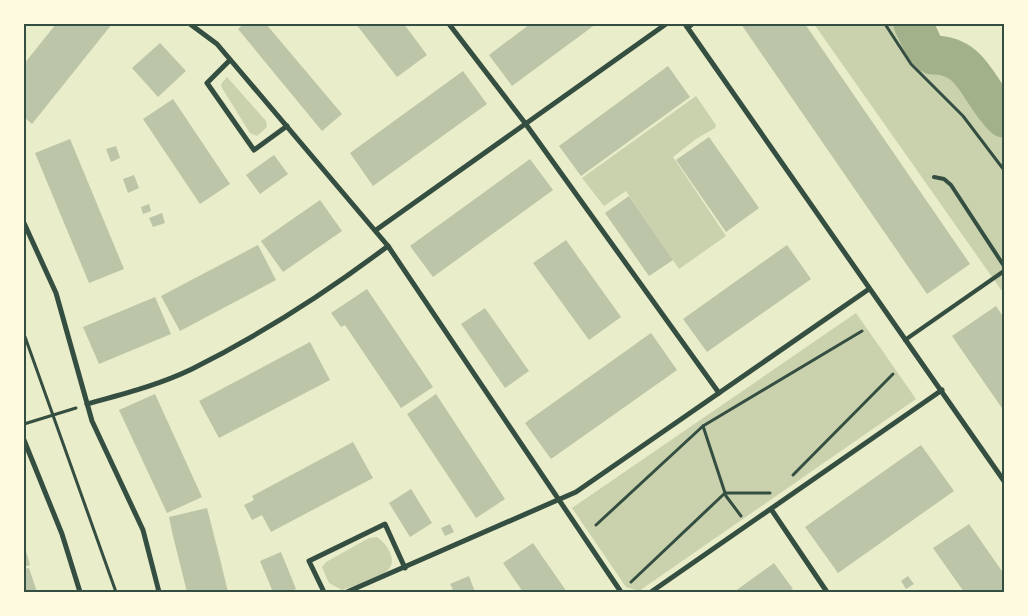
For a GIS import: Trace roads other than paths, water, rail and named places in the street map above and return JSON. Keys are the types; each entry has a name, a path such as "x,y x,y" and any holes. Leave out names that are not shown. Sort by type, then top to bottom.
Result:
{"street":[{"path":"190,24 217,44 376,230 621,592"},
{"path":"449,24 525,123 719,393"},
{"path":"376,230 666,24"},
{"path":"687,26 1004,481"},
{"path":"230,60 206,83 254,150 287,126"},
{"path":"24,223 56,293 92,421 143,530 159,592"},
{"path":"87,404 148,387 191,369 247,338 347,276 388,246"},
{"path":"347,592 576,492 869,289"},
{"path":"651,592 942,390"},
{"path":"24,440 62,534 80,592"},
{"path":"771,509 827,592"},
{"path":"324,592 309,561 384,524 405,568"}],"lane":[{"path":"687,26 693,24"},
{"path":"934,177 944,179 951,185 1004,266"},
{"path":"905,340 1004,271"}],"waterway":[{"path":"913,24 924,47 932,55 946,56 966,68 1004,118"}]}
